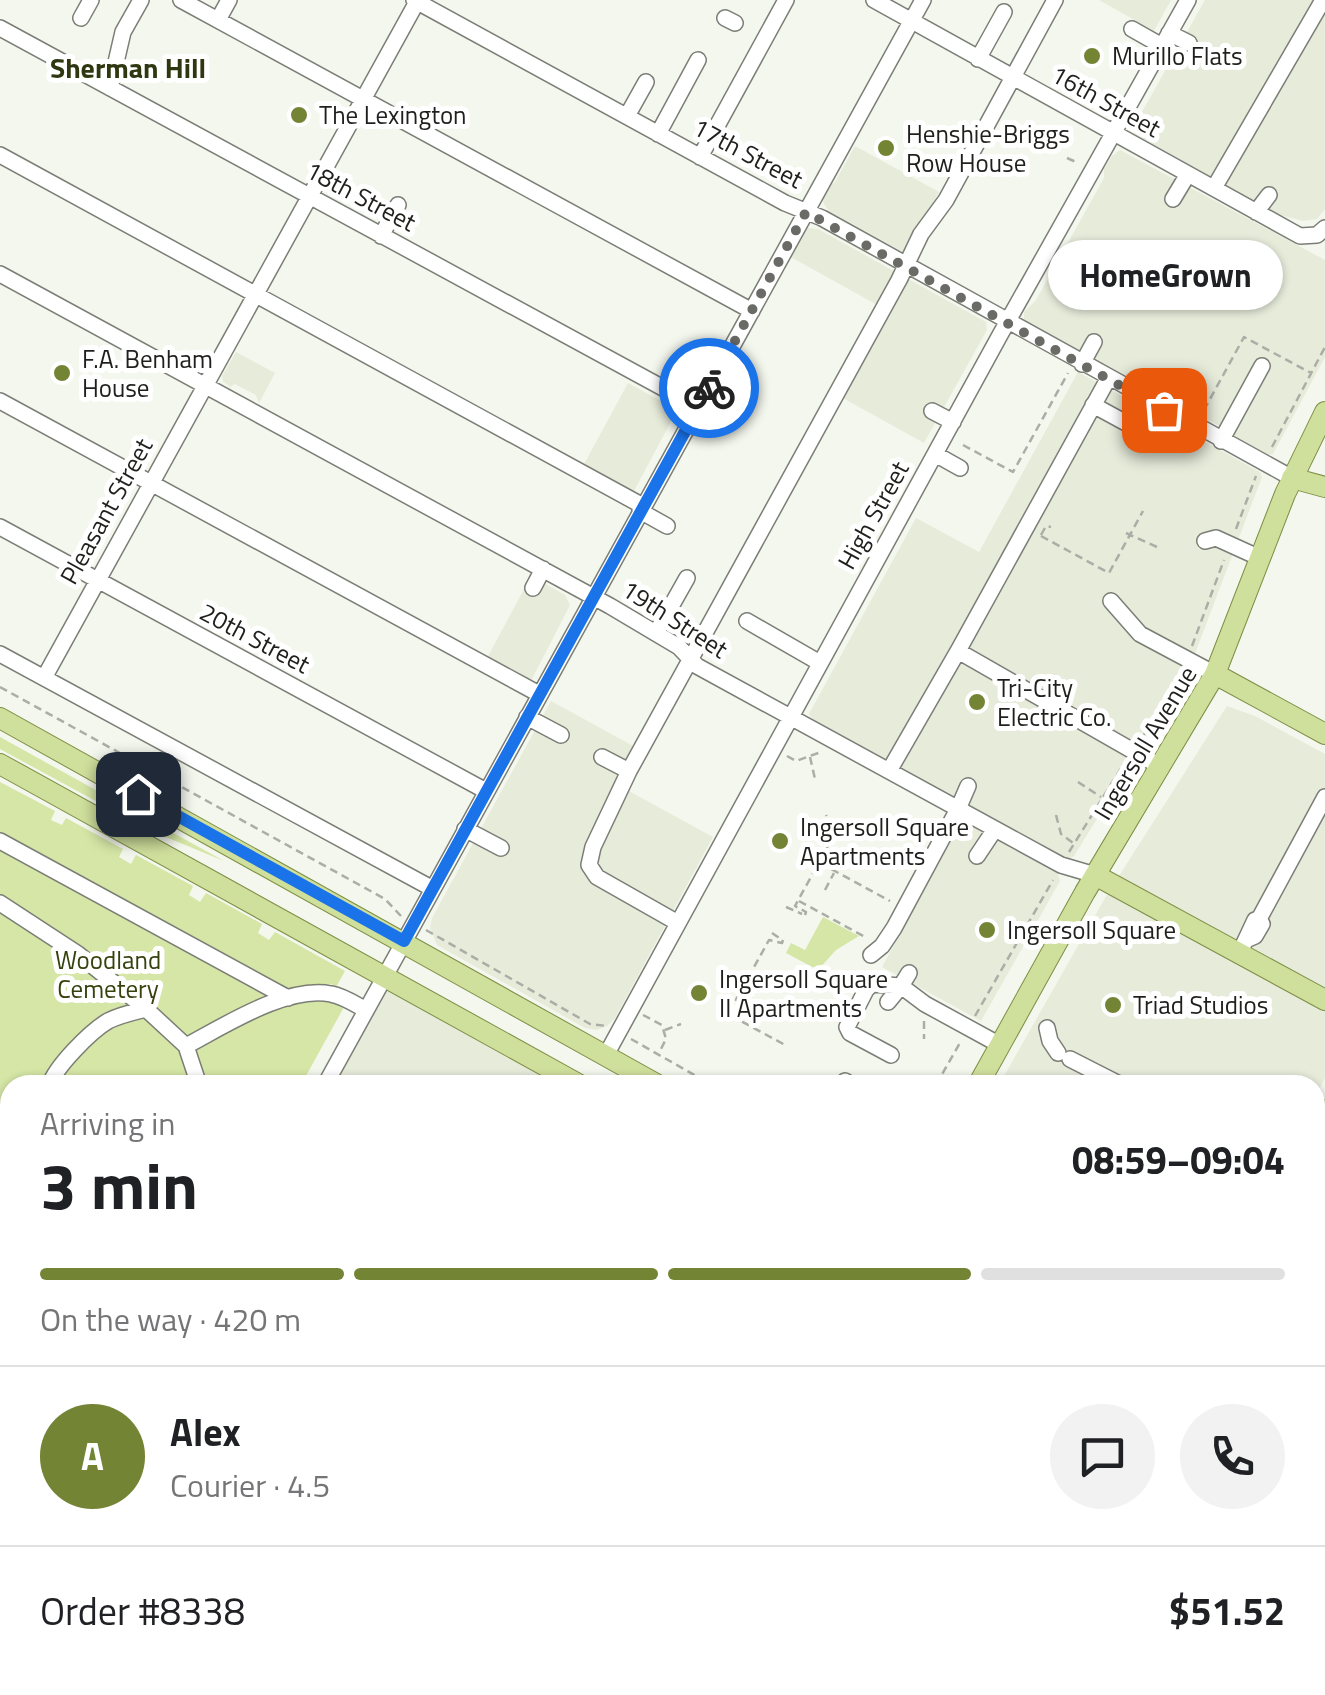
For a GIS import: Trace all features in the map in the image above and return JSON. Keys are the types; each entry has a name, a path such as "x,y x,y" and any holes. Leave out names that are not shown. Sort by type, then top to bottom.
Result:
{"main road":[{"name":"Ingersoll Avenue","path":"984,1075 1095,875 1215,674 1292,478 1325,412"},
{"name":"17th Street","path":"1292,478 1325,487"},
{"path":"1215,674 1325,734"},
{"path":"0,718 640,1075"},
{"path":"0,764 562,1075"},
{"name":"19th Street","path":"1095,875 1244,945 1325,1000"}],"street":[{"path":"81,18 91,0"},
{"path":"110,88 123,32 141,0"},
{"path":"181,0 433,142 752,311"},
{"path":"218,20 228,0"},
{"path":"700,156 786,0"},
{"name":"16th Street","path":"874,0 1300,236 1321,231"},
{"path":"330,1075 806,212 848,153 924,0"},
{"path":"678,923 591,872 593,847 629,772 906,265 923,224 946,200 1054,0"},
{"name":"High Street","path":"606,1056 1188,0"},
{"name":"17th Street","path":"416,1 980,305 1075,369 1108,379 1292,478"},
{"name":"Pleasant Street","path":"44,678 416,1"},
{"path":"1214,188 1320,10"},
{"path":"978,59 1004,12"},
{"name":"18th Street","path":"0,28 698,407"},
{"path":"1132,29 1189,43"},
{"path":"658,134 698,60"},
{"path":"627,116 646,82"},
{"path":"0,155 254,293 531,452 642,508 667,526"},
{"path":"1174,199 1188,174"},
{"path":"1256,212 1269,195"},
{"path":"381,236 398,205"},
{"name":"19th Street","path":"0,274 593,596 679,647 690,660 994,829 1062,865 1095,875"},
{"path":"972,320 980,305"},
{"path":"1075,369 1094,342"},
{"path":"1221,441 1262,366"},
{"path":"889,771 1108,379"},
{"path":"0,401 493,662 539,694"},
{"path":"1094,405 1150,436 1164,410"},
{"path":"932,410 952,422"},
{"path":"935,454 960,468"},
{"name":"20th Street","path":"0,527 486,791"},
{"path":"1206,542 1216,538 1260,558"},
{"path":"533,588 543,569"},
{"path":"656,633 687,578"},
{"path":"1111,600 1140,634 1215,674"},
{"path":"1122,616 1133,600"},
{"path":"747,620 820,664"},
{"path":"958,651 1161,767"},
{"path":"0,654 432,888"},
{"path":"527,717 560,734"},
{"path":"602,757 629,772"},
{"path":"870,947 882,946 887,924 958,809 968,786"},
{"path":"1244,945 1260,927 1259,918 1325,797"},
{"path":"1310,828 1318,824 1325,811"},
{"path":"465,829 501,848"},
{"path":"976,856 994,829"},
{"path":"0,841 288,998"},
{"path":"0,903 78,954 146,1009 186,1046 196,1075"},
{"path":"905,979 925,1004 1000,1045"},
{"path":"888,1002 905,979"},
{"path":"891,1055 850,1033 847,1027 866,990 905,979"},
{"path":"186,1046 259,1009 313,993 332,994 366,1010"},
{"path":"55,1075 110,1020 146,1009"},
{"path":"1047,1028 1050,1041 1064,1056 1101,1075"}],"path":[{"path":"1067,158 1076,162"},
{"path":"1204,410 1244,337 1312,373"},
{"path":"1267,456 1325,347"},
{"path":"962,445 1013,472 1075,369"},
{"path":"1190,651 1258,471"},
{"path":"1051,527 1046,526 1040,536 1109,573 1143,511"},
{"path":"1128,534 1157,547"},
{"path":"0,687 384,899 398,914"},
{"path":"774,748 796,761 820,753 830,738"},
{"path":"810,757 815,779"},
{"path":"1078,782 1102,798"},
{"path":"1056,814 1061,834 1074,844"},
{"path":"786,907 805,915 795,906 834,835 826,815"},
{"path":"818,863 890,902"},
{"path":"824,890 835,872"},
{"path":"942,1075 1057,873"},
{"path":"798,900 870,947"},
{"path":"430,932 590,1024 601,1023 695,1075"},
{"path":"728,1014 769,940 782,943 772,933"},
{"path":"642,1014 664,1030 666,1039 658,1054"},
{"path":"717,1014 728,1014 787,1046"},
{"path":"924,1020 924,1039"},
{"path":"664,1030 682,1024"}],"shaded area":[{"path":"1099,0 1171,0 1154,31"},
{"path":"1205,0 1325,0 1325,209 1317,219 1303,221 1280,215 1136,135 1134,126"},
{"path":"855,146 939,192 905,253 829,211 824,204 822,195 835,182"},
{"path":"1120,150 1325,260 1325,357 1273,454 1264,456 1235,439 1234,434 1024,320 1024,312 1036,300 1104,178 1104,169"},
{"path":"808,228 818,229 986,322 987,330 924,443 841,397 888,311 789,256"},
{"path":"236,352 275,373 259,403 256,395 223,381"},
{"path":"1078,372 1260,472 1262,477 1188,672 1074,856 1068,859 815,722 809,714 916,518 979,552"},
{"path":"628,383 676,412 633,493 582,468"},
{"path":"531,576 565,595 570,605 531,681 526,681 486,660"},
{"path":"551,701 635,747 616,784 713,837 615,1018 597,1030 585,1028 437,945 430,928"},
{"path":"1227,706 1255,716 1325,754 1325,1075 1005,1075 1105,898"},
{"path":"962,821 1058,874 1060,881 981,1021 882,967"},
{"path":"385,975 562,1075 339,1075 374,1011"}],"green space":[{"path":"0,737 224,861 149,830 0,749"},
{"name":"Woodland Cemetery","path":"0,782 55,811 51,820 62,825 66,818 123,849 119,857 131,864 136,855 193,886 189,895 200,902 206,893 262,924 258,933 269,940 275,932 345,971 336,987 312,987 314,1002 344,1007 307,1075 0,1075"},
{"path":"823,917 859,936 836,950 818,970 786,953 791,943 805,950"}],"way so far":[{"path":"709,388 806,212 1164,410"}],"place":[{"name":"Murillo Flats","path":"1092,56"},
{"name":"The Lexington","path":"299,115"},
{"name":"Henshie-Briggs Row House","path":"886,148"},
{"name":"F.A. Benham House","path":"62,373"},
{"name":"HomeGrown","path":"1164,410"},
{"name":"Tri-City Electric Co.","path":"977,702"},
{"name":"Ingersoll Square Apartments","path":"780,841"},
{"name":"Ingersoll Square","path":"987,930"},
{"name":"Ingersoll Square II Apartments","path":"699,993"},
{"name":"Triad Studios","path":"1113,1005"}],"district":[{"name":"Sherman Hill","path":"128,67"}],"route":[{"path":"138,794 404,941 709,388"}]}
